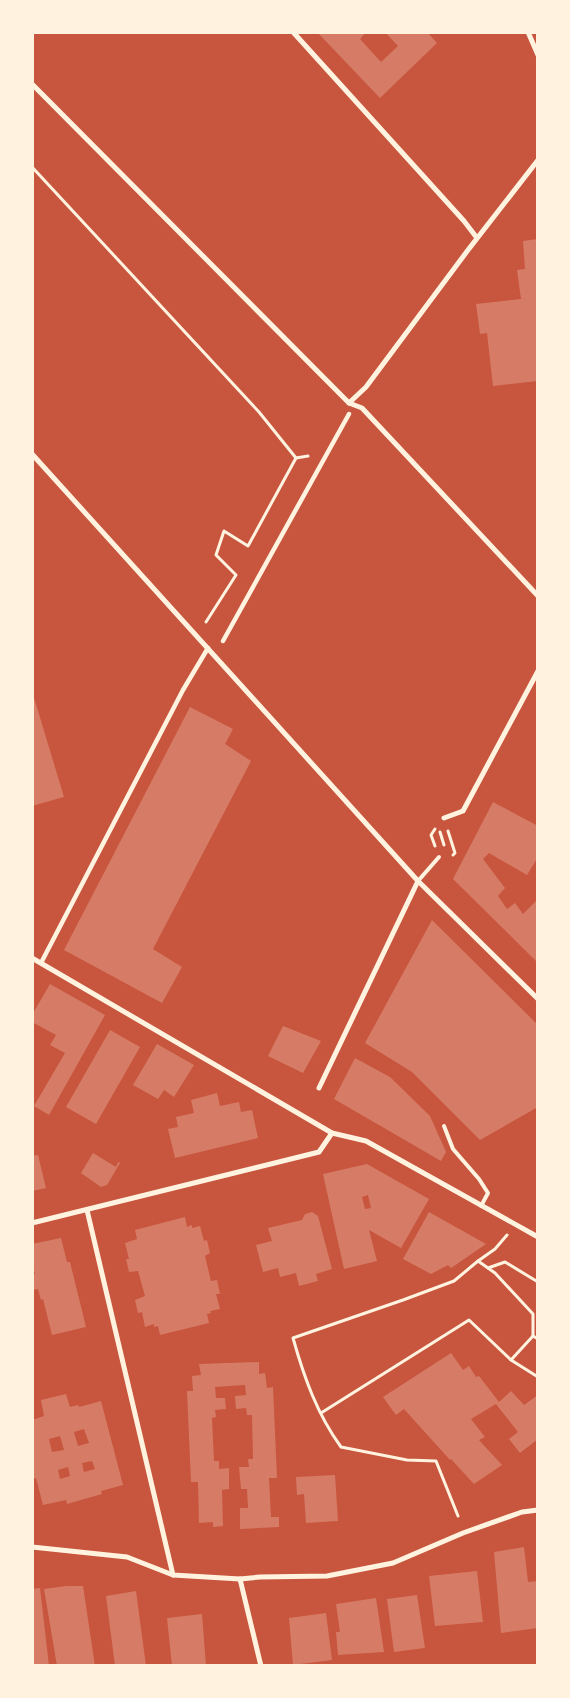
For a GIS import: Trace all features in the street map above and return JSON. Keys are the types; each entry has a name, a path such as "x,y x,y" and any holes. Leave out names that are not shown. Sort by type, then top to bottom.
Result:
{"street":[{"path":"293,32 464,221 477,238"},
{"path":"528,32 538,55"},
{"path":"32,84 349,403 362,408 538,596"},
{"path":"349,403 366,387 477,238 538,160"},
{"path":"223,641 349,414"},
{"path":"32,454 418,881 538,999"},
{"path":"41,963 183,690 208,648"},
{"path":"444,818 463,811 538,672"},
{"path":"319,1088 418,881"},
{"path":"32,958 332,1133 366,1141 538,1238"},
{"path":"32,1223 319,1152 332,1133"},
{"path":"88,1210 173,1575"},
{"path":"32,1547 127,1557 173,1575 240,1580 327,1576 393,1563 456,1535 522,1512 538,1510"},
{"path":"240,1580 261,1666"}],"lane":[{"path":"418,881 439,857"},
{"path":"444,1126 453,1149 480,1179 488,1193 481,1206"}],"path":[{"path":"32,167 259,412 296,458"},
{"path":"296,458 327,454"},
{"path":"206,622 236,575 216,555 224,531 248,546 296,458"},
{"path":"444,818 455,853 449,858"},
{"path":"439,857 431,834 437,826 446,850"},
{"path":"458,1516 436,1461 407,1460 341,1447 320,1413 303,1375 293,1338 403,1300 454,1280 495,1249 507,1235"},
{"path":"478,1261 495,1273 535,1314 533,1336 511,1360"},
{"path":"488,1268 505,1262 538,1282"},
{"path":"320,1413 469,1320 511,1360 538,1377"},
{"path":"533,1336 538,1339"}],"building":[{"path":"317,32 366,32 360,39 381,62 398,46 385,32 427,32 437,43 380,98"},
{"path":"538,239 538,381 493,386 487,333 480,334 476,304 521,299 517,270 525,269 523,241"},
{"path":"32,691 64,797 32,806"},
{"path":"190,707 233,729 225,744 251,761 153,949 182,967 162,1003 64,950"},
{"path":"493,802 538,826 538,857 527,875 489,853 483,859 505,888 498,896 507,909 515,903 523,914 538,899 538,963 453,879"},
{"path":"432,920 538,1025 538,1107 480,1140 412,1072 365,1043"},
{"path":"50,984 105,1015 49,1115 34,1106 65,1053 50,1045 56,1035 32,1022 32,1015"},
{"path":"283,1026 321,1041 303,1073 268,1056"},
{"path":"110,1030 140,1047 96,1124 66,1107"},
{"path":"157,1044 194,1065 174,1097 164,1090 158,1099 133,1085"},
{"path":"355,1058 390,1077 430,1116 446,1152 441,1161 334,1099"},
{"path":"217,1093 220,1106 239,1102 241,1112 252,1110 258,1138 175,1158 168,1129 178,1127 176,1117 194,1113 191,1100"},
{"path":"93,1153 116,1167 118,1162 120,1163 107,1185 101,1187 81,1173"},
{"path":"38,1155 46,1188 32,1191 32,1156"},
{"path":"367,1164 429,1199 401,1248 369,1230 377,1261 344,1269 323,1174","holes":["368,1195 371,1208 365,1209 362,1197"]},
{"path":"312,1212 318,1216 332,1269 316,1274 318,1281 299,1286 296,1273 280,1277 278,1268 263,1272 256,1245 272,1241 268,1228 302,1220 305,1214"},
{"path":"429,1212 486,1244 451,1268 448,1265 431,1274 403,1259"},
{"path":"185,1217 187,1227 192,1225 192,1228 200,1226 204,1241 207,1240 210,1253 205,1256 211,1281 217,1280 220,1294 216,1294 220,1309 210,1311 211,1313 207,1314 209,1323 160,1335 158,1326 154,1327 154,1324 145,1327 142,1312 138,1313 135,1300 145,1296 138,1271 129,1272 126,1259 129,1259 125,1243 137,1239 135,1230"},
{"path":"61,1238 67,1262 70,1262 86,1327 52,1335 43,1299 41,1300 38,1289 32,1290 32,1275 35,1274 32,1264 32,1244"},
{"path":"451,1353 463,1370 469,1366 476,1377 479,1376 499,1402 511,1391 524,1405 538,1395 538,1439 520,1453 509,1439 518,1432 496,1404 471,1419 485,1437 479,1440 502,1465 474,1484 404,1409 396,1415 383,1397"},
{"path":"259,1362 259,1374 265,1373 267,1388 273,1387 277,1478 269,1478 271,1517 279,1517 279,1527 240,1529 240,1508 248,1508 247,1489 241,1489 239,1467 249,1467 248,1459 253,1459 252,1415 247,1415 246,1408 236,1409 235,1396 246,1395 245,1385 215,1387 216,1398 225,1398 226,1409 215,1410 216,1417 212,1418 214,1461 219,1461 219,1469 229,1468 229,1489 222,1490 223,1526 213,1527 213,1522 199,1523 198,1482 191,1482 187,1391 193,1391 192,1376 201,1375 199,1364"},
{"path":"66,1394 70,1407 78,1405 79,1407 101,1401 123,1485 101,1491 102,1494 67,1504 66,1500 43,1505 36,1478 32,1479 32,1420 44,1416 41,1400","holes":["84,1429 89,1443 78,1446 74,1432","60,1436 64,1450 52,1452 49,1439","92,1461 95,1469 84,1472 82,1463","68,1467 70,1476 60,1479 58,1470"]},
{"path":"335,1475 338,1521 306,1523 304,1494 297,1495 296,1477"},
{"path":"524,1547 528,1582 538,1581 538,1628 501,1633 494,1552"},
{"path":"477,1571 483,1622 435,1626 429,1576"},
{"path":"83,1586 95,1666 57,1666 44,1589"},
{"path":"40,1588 49,1666 32,1666 32,1589"},
{"path":"136,1591 146,1666 115,1666 106,1596"},
{"path":"417,1595 425,1648 394,1652 387,1599"},
{"path":"376,1598 384,1652 338,1655 336,1632 340,1632 336,1604"},
{"path":"326,1613 332,1660 293,1665 289,1618"},
{"path":"202,1614 206,1666 172,1666 167,1618"}]}
